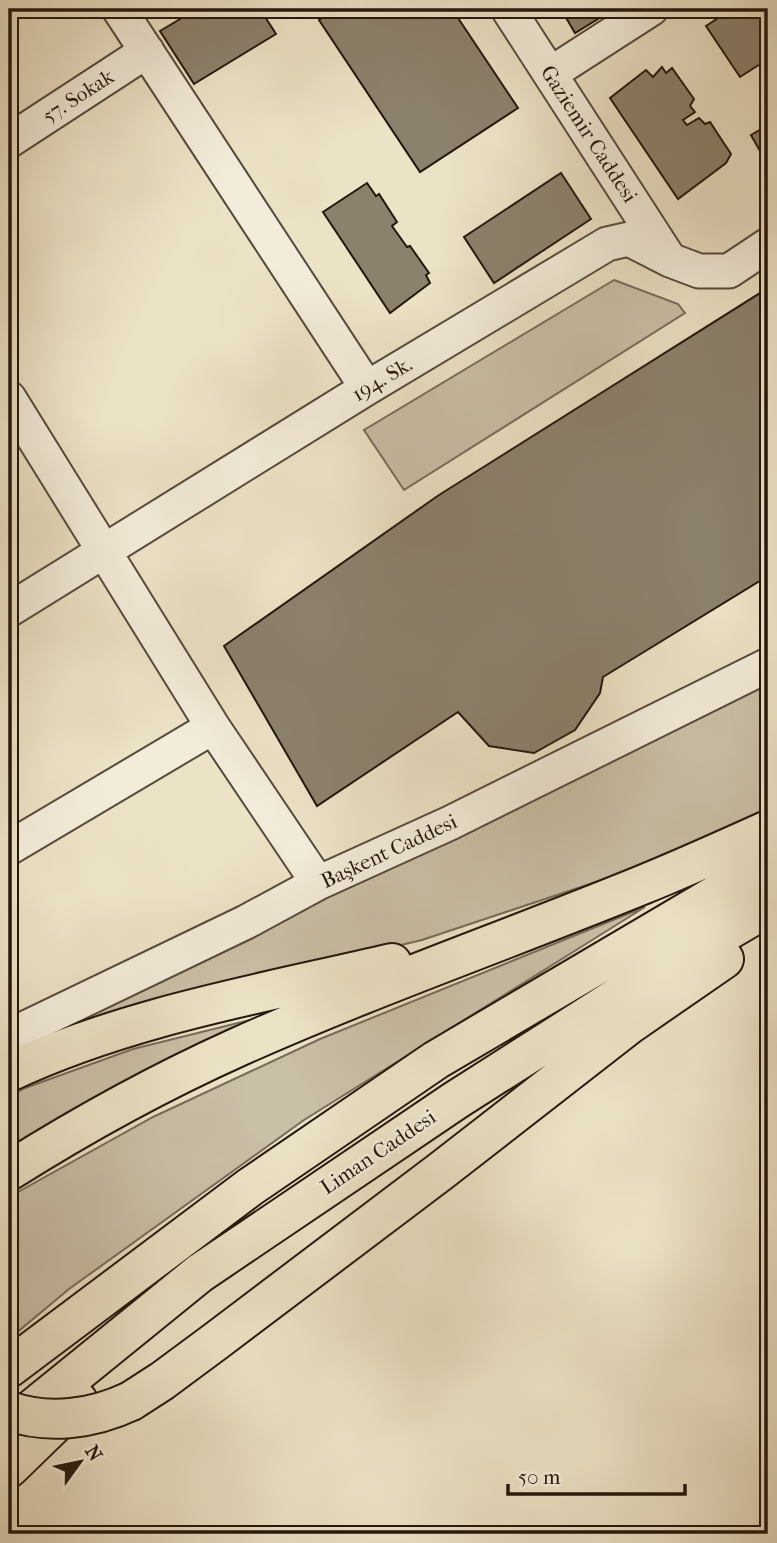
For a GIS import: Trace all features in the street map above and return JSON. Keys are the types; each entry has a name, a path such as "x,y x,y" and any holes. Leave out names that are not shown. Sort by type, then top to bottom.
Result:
{"highway":[{"path":"9,1171 74,1130 131,1099 236,1048 642,885 768,831"},
{"name":"Liman Caddesi","path":"9,1368 250,1187 436,1060 768,864"},
{"name":"Liman Caddesi","path":"9,1427 200,1272 456,1100 649,977 768,908"},
{"path":"9,1411 54,1419 98,1414 131,1401 216,1341 452,1163 630,1024 745,945 768,925"},
{"path":"9,1072 148,1021 503,939"},
{"path":"9,1468 82,1397 226,1272 285,1215"}],"street":[{"path":"119,9 367,388"},
{"name":"Gaziemir Caddesi","path":"508,9 670,260"},
{"path":"550,74 651,9"},
{"name":"57. Sokak","path":"9,141 147,51"},
{"name":"194. Sk.","path":"9,610 367,388 607,244 629,239 699,271 729,271 768,245"},
{"path":"9,398 213,727 318,883"},
{"name":"Başkent Caddesi","path":"9,1036 246,922 318,883 450,823 768,665"},
{"path":"9,848 213,727"}],"shaded area":[{"path":"614,280 678,304 685,313 404,490 364,430"},
{"path":"768,679 768,809 629,871 422,940 42,1030"},
{"path":"645,907 304,1120 69,1289 9,1339 9,1197 153,1117 320,1039"},
{"path":"282,1012 9,1152 9,1097 25,1088 133,1049"}],"building":[{"path":"197,9 260,9 276,34 194,84 160,31"},
{"path":"338,9 452,9 518,108 420,172 319,20"},
{"path":"561,9 614,9 575,33"},
{"path":"732,9 768,9 768,59 740,77 706,26"},
{"path":"662,67 666,73 672,68 694,99 690,106 695,112 683,120 687,125 699,118 705,124 710,122 731,154 726,163 678,199 610,98 646,70 653,77"},
{"path":"768,125 768,165 751,135"},
{"path":"561,173 591,219 494,283 464,237"},
{"path":"367,183 376,196 379,194 397,222 392,226 429,273 426,275 430,283 390,313 323,212"},
{"path":"768,288 768,576 603,677 600,693 575,730 534,753 489,746 458,712 317,806 224,646 439,495"}]}
